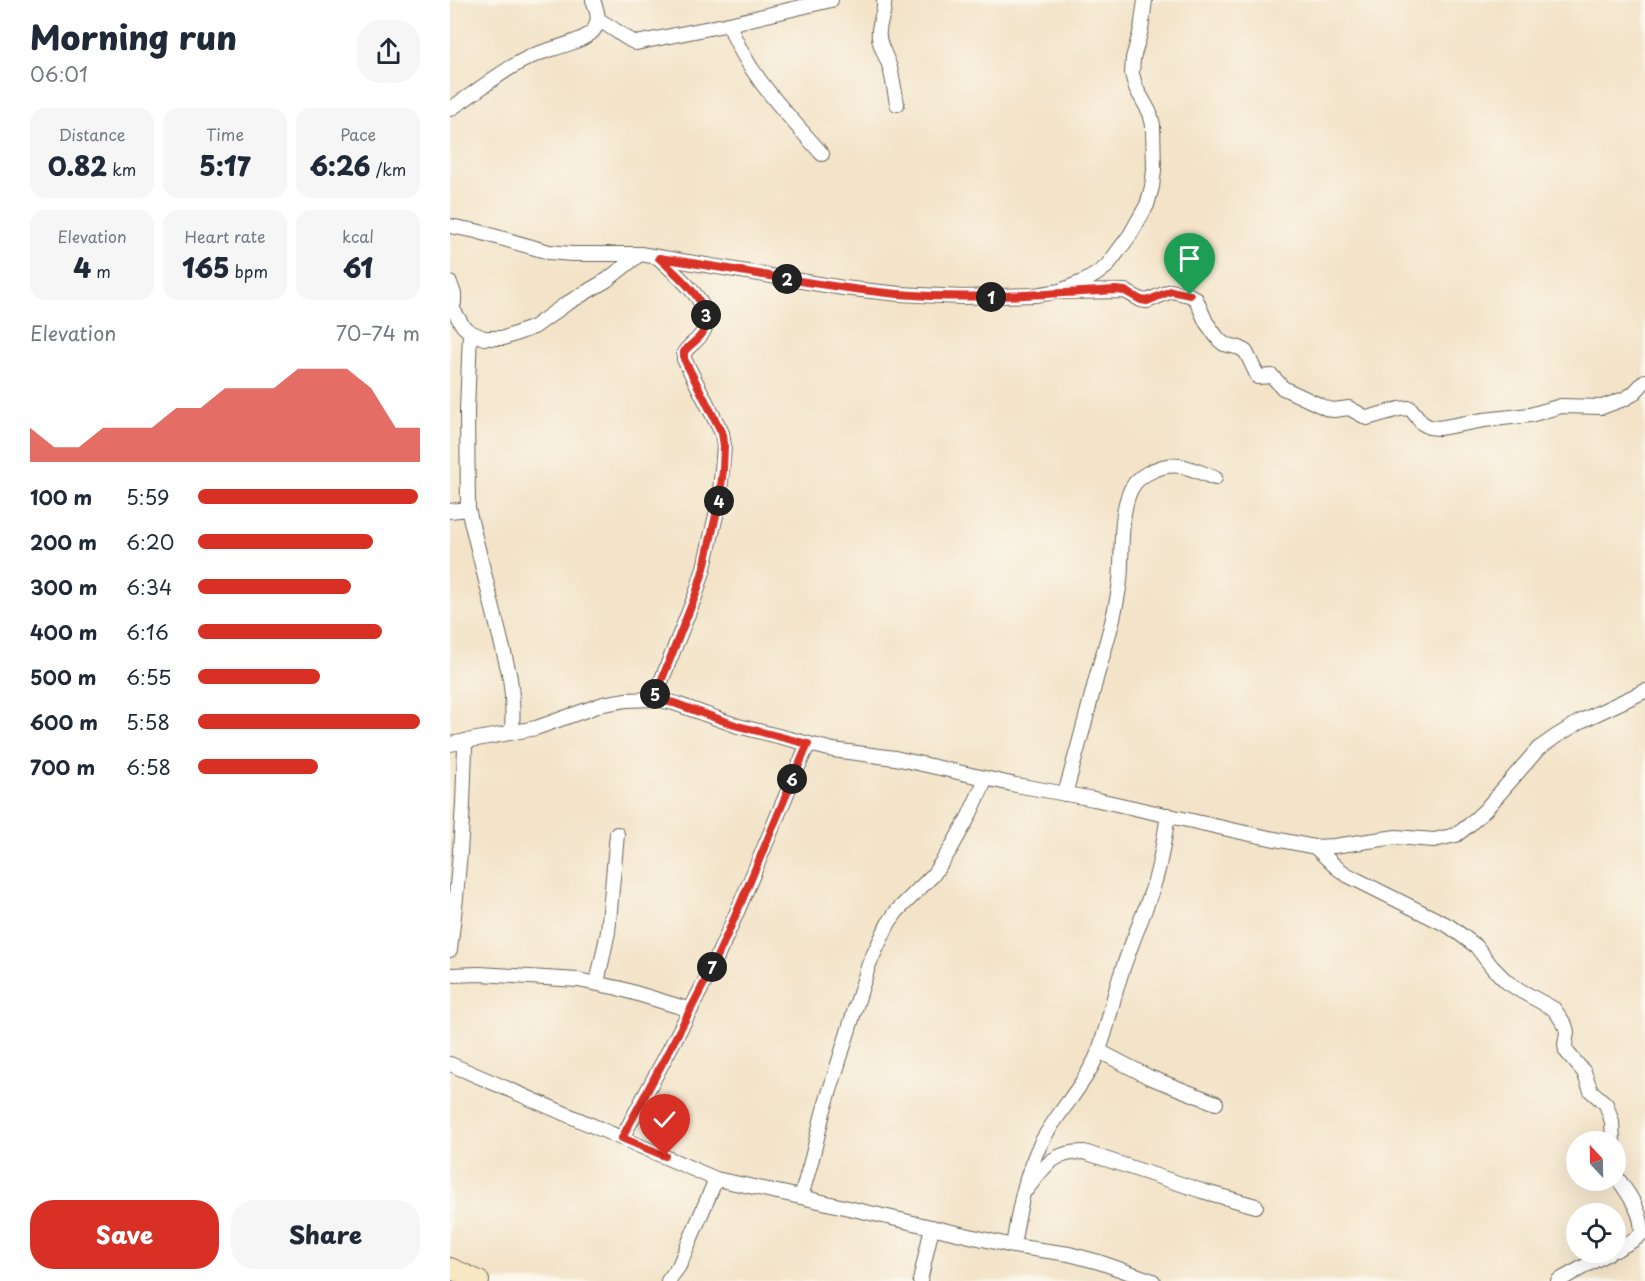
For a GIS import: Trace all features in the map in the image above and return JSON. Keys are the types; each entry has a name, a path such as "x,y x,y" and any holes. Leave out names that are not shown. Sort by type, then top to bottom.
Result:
{"street":[{"path":"450,109 524,60 593,32 598,20 593,0"},
{"path":"598,20 636,43 831,0"},
{"path":"884,0 879,36 881,48 890,66 897,104"},
{"path":"1052,292 1085,281 1107,266 1130,236 1147,205 1154,170 1153,125 1132,74 1133,57 1141,30 1145,0"},
{"path":"729,24 749,65 822,154"},
{"path":"450,226 549,252 640,254 843,288 900,294 996,297 1052,292 1125,291 1147,301 1171,291 1190,295 1196,299 1206,322 1219,339 1224,344 1246,352 1258,376 1272,376 1283,388 1328,409 1348,408 1367,418 1410,408 1422,423 1429,427 1438,428 1530,415 1568,405 1602,407 1633,394 1645,381"},
{"path":"450,283 455,300 451,306 463,326 484,338 504,338 534,327 566,304 607,280 640,254"},
{"path":"654,699 704,568 719,502 724,446 716,418 684,359 684,352 703,332 706,317 704,308 698,297 659,258"},
{"path":"470,332 467,411 468,509 509,673 513,699 512,732"},
{"path":"1065,794 1111,628 1120,582 1125,506 1129,492 1140,478 1152,471 1172,465 1182,465 1215,478"},
{"path":"450,511 468,509"},
{"path":"450,744 536,728 603,704 654,699 674,703 738,726 808,744 865,755 895,758 1315,847 1396,837 1434,840 1456,835 1485,810 1538,749 1555,736 1645,691"},
{"path":"450,950 464,811 465,741"},
{"path":"622,1138 691,1010 735,916 808,744"},
{"path":"801,1197 823,1113 869,964 888,924 897,911 933,875 950,850 986,779"},
{"path":"1013,1246 1022,1196 1042,1142 1084,1079 1099,1051 1130,945 1154,885 1168,815"},
{"path":"597,983 608,932 617,834"},
{"path":"1315,847 1347,875 1449,926 1476,946 1507,982 1554,1009 1565,1025 1566,1051 1584,1072 1591,1091 1606,1104 1612,1131"},
{"path":"450,975 480,974 578,980 618,988 691,1010"},
{"path":"1099,1051 1149,1077 1216,1103"},
{"path":"450,1064 716,1179 1013,1246 1069,1254 1153,1281"},
{"path":"1022,1196 1052,1160 1070,1152 1084,1152 1202,1191 1256,1206"},
{"path":"668,1281 680,1266 716,1179"},
{"path":"1626,1189 1644,1213 1645,1223 1641,1233 1626,1243"},
{"path":"920,1281 932,1227"},
{"path":"1558,1281 1590,1263"},
{"path":"450,1268 479,1281"}],"route":[{"path":"665,1156 622,1138 717,957 808,744 738,726 701,711 654,699 704,568 719,502 724,446 716,418 684,359 684,352 703,332 706,324 704,308 698,297 659,258 843,288 900,294 996,297 1116,290 1131,293 1147,301 1171,291 1190,295"}]}
